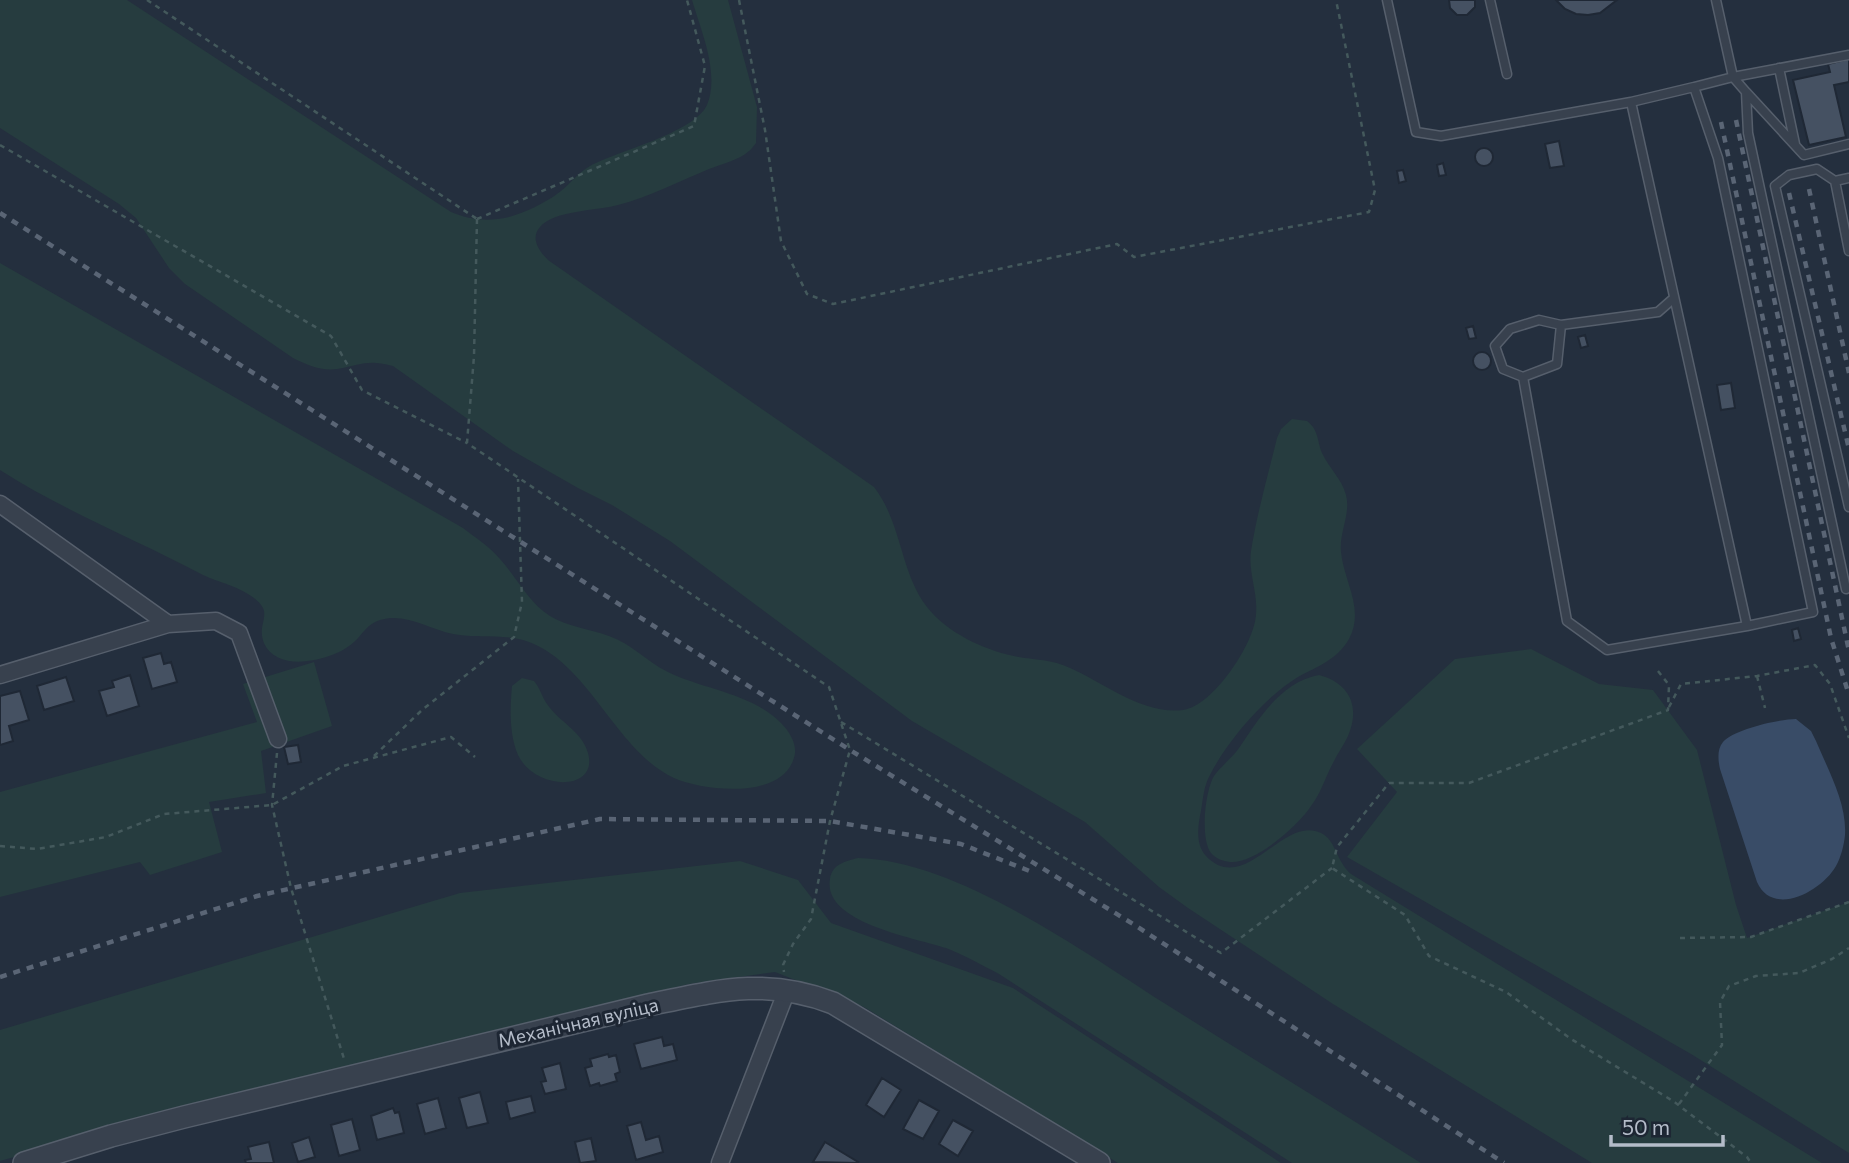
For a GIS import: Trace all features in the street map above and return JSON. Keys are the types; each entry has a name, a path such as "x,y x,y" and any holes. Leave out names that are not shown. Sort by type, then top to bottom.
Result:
{"street":[{"path":"0,504 168,624"},
{"path":"0,675 168,624 216,621 239,632 278,739"},
{"name":"Механічная вуліца","path":"24,1163 111,1136 722,989 769,987 809,994 854,1015 1099,1163"},
{"path":"720,1163 787,990"}],"lane":[{"path":"1387,0 1416,132 1441,136 1631,103 1733,77 1849,55"},
{"path":"1490,0 1507,74"},
{"path":"1716,0 1733,77 1804,155 1849,144"},
{"path":"1779,68 1795,145"},
{"path":"1523,377 1567,621 1606,650 1813,612 1718,158 1694,87"},
{"path":"1746,92 1748,133 1846,589"},
{"path":"1631,103 1747,626"},
{"path":"1849,251 1835,181 1817,169 1789,175 1775,186 1849,509"},
{"path":"1835,181 1849,178"},
{"path":"1561,326 1557,364 1523,377 1503,369 1496,346 1510,329 1539,320 1561,326 1658,312 1674,298"}],"path":[{"path":"147,0 477,219"},
{"path":"477,219 694,126 705,66 687,0"},
{"path":"739,0 765,130 781,241 807,294 833,304 1117,244 1135,257 1369,212 1375,190 1336,0"},
{"path":"0,145 331,336 362,390 467,443 830,687 850,750 830,821 811,919 793,944 783,965 787,990"},
{"path":"467,443 474,356 477,219"},
{"path":"372,759 422,710 514,638 522,602 518,478"},
{"path":"841,722 1221,953 1332,868 1336,847 1389,783 1469,783 1668,710 1681,684 1757,676 1815,665 1830,684 1849,738"},
{"path":"1658,671 1669,685 1668,710"},
{"path":"1757,676 1765,708"},
{"path":"0,846 37,849 106,837 164,814 272,805 343,766 451,737 475,757"},
{"path":"278,739 272,805 291,888 350,1077"},
{"path":"1332,868 1405,915 1429,956 1506,992 1571,1039 1678,1105 1750,1163"},
{"path":"1680,938 1751,937 1849,902"},
{"path":"1678,1105 1722,1045 1720,1002 1730,986 1756,976 1799,973 1832,959 1849,948"}],"green space":[{"path":"0,0 127,0 451,212 486,220 522,213 557,194 590,166 671,133 699,115 707,105 711,79 708,52 692,0 728,0 757,107 756,143 750,151 735,159 641,198 609,207 565,214 547,221 537,231 536,240 548,260 874,487 890,516 918,593 927,607 944,624 966,639 990,649 1063,665 1124,697 1153,708 1183,710 1195,706 1219,686 1240,656 1254,626 1256,598 1251,551 1277,438 1281,429 1292,419 1307,421 1314,428 1322,453 1346,495 1347,509 1341,552 1354,606 1353,628 1339,652 1273,696 1248,720 1226,748 1205,788 1198,828 1200,846 1206,856 1221,866 1235,867 1250,862 1292,834 1307,830 1321,833 1330,841 1351,874 1822,1163 1592,1163 1333,1004 1188,908 1159,887 1085,822 912,721 670,541 612,505 513,451 393,366 370,363 325,369 293,358 185,284 169,268 136,218 119,204 0,128"},
{"path":"0,263 463,528 496,555 529,597 550,616 617,639 668,672 742,698 769,713 784,726 793,741 795,753 789,768 778,779 744,788 705,787 674,778 635,749 569,669 550,653 520,639 453,634 408,620 389,618 372,624 348,647 332,655 297,662 272,654 263,640 264,610 252,597 74,512 0,470"},
{"path":"1531,649 1599,684 1653,690 1697,750 1736,905 1747,938 1849,902 1849,1153 1691,1054 1347,857 1397,792 1357,749 1455,659"},
{"path":"314,662 332,726 261,751 266,793 209,802 222,852 150,875 140,862 0,897 0,792 257,722 243,684"},
{"path":"1319,675 1345,690 1350,697 1353,715 1348,736 1318,796 1296,823 1263,850 1240,861 1230,862 1217,858 1208,846 1205,826 1208,792 1214,776 1282,693 1305,679"},
{"path":"522,678 534,681 552,710 585,745 589,766 584,775 564,782 551,780 526,767 518,755 512,730 511,703 512,686"},
{"path":"858,858 897,863 937,875 979,892 1021,914 1421,1163 1292,1163 999,974 946,948 894,933 856,918 841,907 831,894 830,879 837,867"},
{"path":"740,861 798,880 831,923 1013,988 1281,1163 1118,1163 864,1007 775,972 689,984 214,1100 0,1161 0,1030 460,893"}],"water":[{"path":"1796,719 1811,731 1831,775 1843,811 1845,835 1836,866 1820,884 1797,897 1774,898 1764,893 1757,882 1720,769 1718,755 1723,742 1737,733 1769,723"}],"building":[{"path":"1449,0 1475,0 1475,7 1467,15 1457,15 1450,8"},
{"path":"1556,0 1617,0 1600,13 1588,15 1565,9"},
{"path":"1849,59 1849,82 1834,85 1846,137 1809,145 1793,80 1830,72 1828,64"},
{"path":"1559,141 1564,166 1550,168 1545,144"},
{"path":"1484,148 1490,151 1493,157 1490,163 1484,166 1478,163 1475,157 1478,151"},
{"path":"1443,163 1446,175 1439,176 1437,165"},
{"path":"1403,170 1406,181 1399,183 1397,171"},
{"path":"1473,326 1476,338 1469,339 1466,328"},
{"path":"1585,335 1588,346 1581,348 1578,337"},
{"path":"1482,352 1488,355 1491,361 1488,367 1482,370 1476,367 1473,361 1476,355"},
{"path":"1731,383 1735,408 1721,410 1717,385"},
{"path":"1798,628 1801,639 1794,641 1792,630"},
{"path":"161,653 164,664 171,662 177,682 152,689 143,658"},
{"path":"130,675 139,706 107,716 99,691 114,687 112,681"},
{"path":"66,677 74,701 44,710 37,686"},
{"path":"20,691 29,720 9,726 13,741 0,745 0,696"},
{"path":"298,745 301,762 288,764 284,747"},
{"path":"662,1037 664,1046 673,1044 677,1060 641,1069 634,1044"},
{"path":"608,1054 609,1057 616,1055 620,1072 615,1074 617,1081 590,1086 585,1068 592,1066 590,1059"},
{"path":"560,1063 566,1089 545,1094 541,1082 546,1081 542,1068"},
{"path":"882,1078 901,1090 884,1117 866,1105"},
{"path":"480,1092 488,1123 467,1128 459,1098"},
{"path":"531,1096 535,1112 510,1119 506,1102"},
{"path":"438,1098 446,1128 425,1134 417,1104"},
{"path":"919,1100 939,1111 923,1139 903,1129"},
{"path":"393,1108 395,1113 399,1112 404,1133 377,1140 371,1116"},
{"path":"352,1119 360,1150 339,1156 331,1125"},
{"path":"953,1120 973,1131 958,1156 939,1144"},
{"path":"641,1122 646,1140 659,1136 663,1152 636,1160 627,1126"},
{"path":"309,1137 315,1157 298,1162 292,1143"},
{"path":"591,1138 596,1161 580,1163 575,1142"},
{"path":"269,1142 274,1163 246,1163 245,1160 251,1159 248,1147"},
{"path":"825,1142 858,1162 813,1162"}],"railway":[{"path":"1736,120 1849,651"},
{"path":"1721,122 1831,638 1849,695"},
{"path":"1809,189 1849,373"},
{"path":"1789,193 1849,449"},
{"path":"0,213 850,750 1133,924 1504,1163"},
{"path":"0,977 257,896 600,819 830,821 961,844 1032,872"}]}
